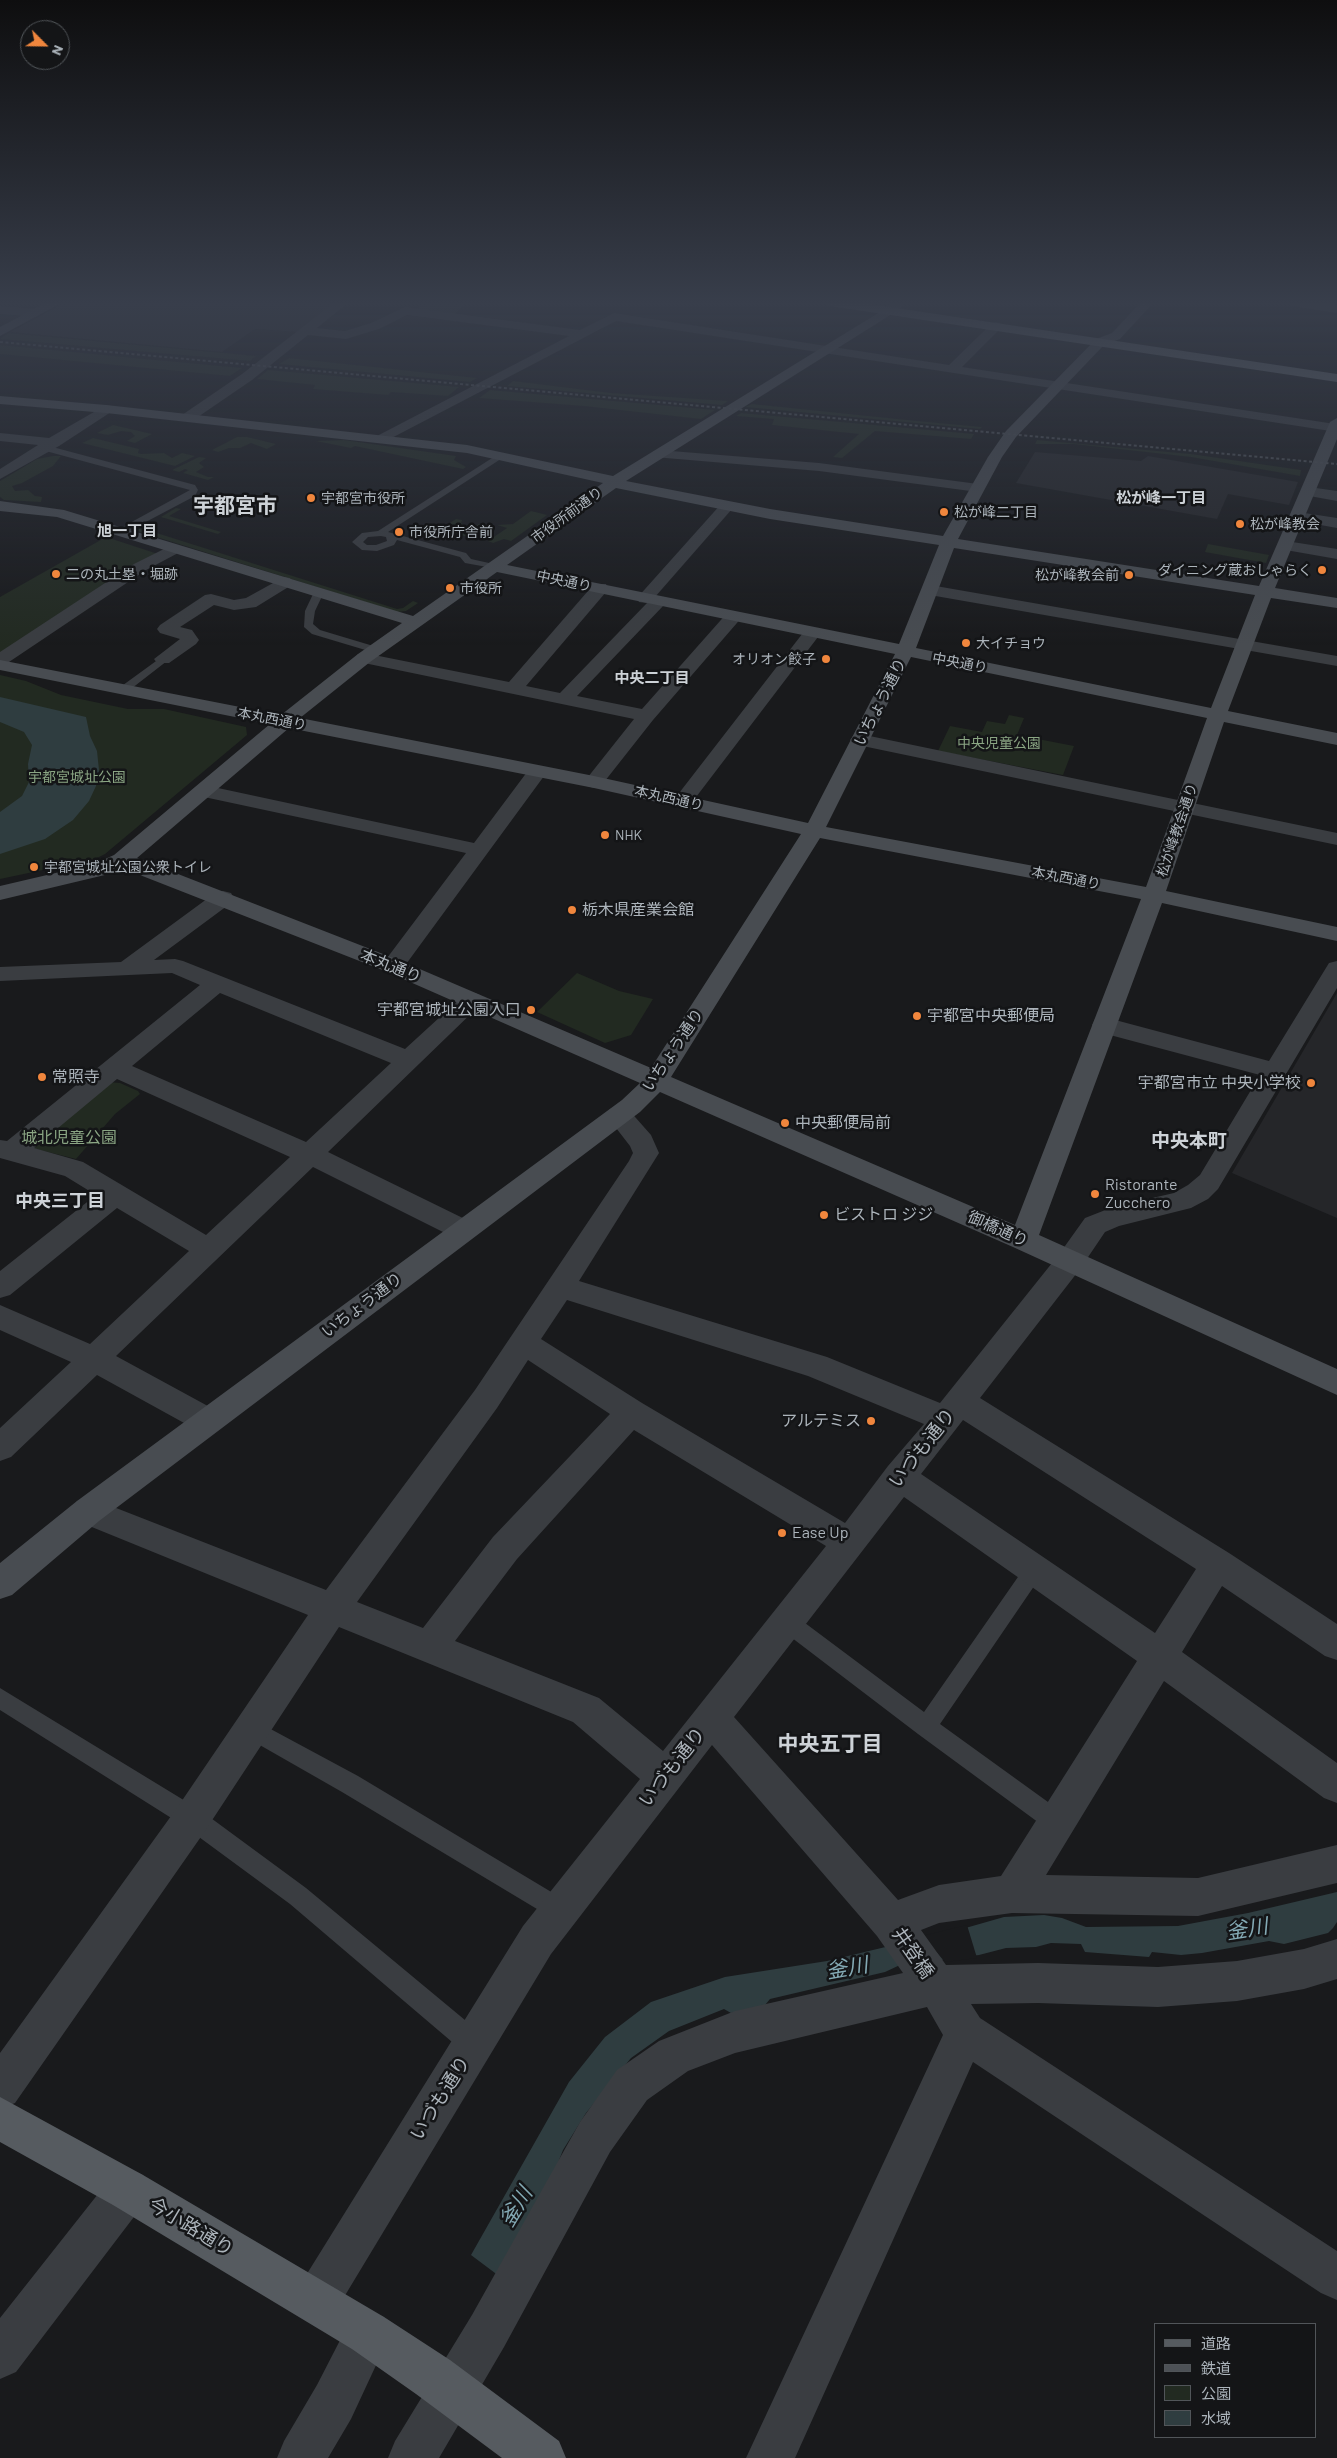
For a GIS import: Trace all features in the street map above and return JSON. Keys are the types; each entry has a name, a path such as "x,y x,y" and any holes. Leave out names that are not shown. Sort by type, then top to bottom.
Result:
{"main road":[{"name":"今小路通り","path":"0,2118 128,2190 374,2337 452,2391"},
{"path":"452,2391 542,2458"}],"street":[{"path":"0,474 94,417"},
{"path":"175,417 382,439 503,455 599,476 613,483 727,506 1337,603"},
{"path":"382,439 424,417"},
{"name":"市役所前通り","path":"0,892 101,869 122,860 284,722 370,654 613,483 719,417"},
{"name":"いちょう通り","path":"0,1584 88,1510 206,1420 618,1115 645,1093 656,1080 814,831 905,652 948,542 994,457 1011,434 1027,417"},
{"path":"1278,417 1336,425"},
{"name":"松が峰教会通り","path":"1023,1240 1154,895 1217,715 1246,645 1265,591 1286,546 1336,425"},
{"path":"0,437 49,445"},
{"path":"660,454 819,467 978,488"},
{"path":"1309,492 1337,496"},
{"path":"0,506 59,513 416,622"},
{"path":"564,699 651,599 727,506"},
{"path":"1298,517 1337,523"},
{"path":"1286,546 1337,554"},
{"path":"0,660 125,576 174,549"},
{"name":"中央通り","path":"495,567 1337,739"},
{"path":"163,659 190,640 186,634 166,629 211,599 234,605 250,603 284,582"},
{"path":"514,688 600,588"},
{"path":"930,590 1337,662"},
{"path":"594,782 646,716 734,616"},
{"path":"683,802 812,633"},
{"path":"370,654 514,688 646,716"},
{"name":"本丸西通り","path":"0,665 594,782 814,831 1154,895 1337,934"},
{"path":"860,740 1337,839"},
{"path":"393,966 537,772"},
{"path":"204,791 479,850"},
{"name":"本丸通り","path":"122,860 393,966 656,1080"},
{"path":"127,969 223,898"},
{"path":"0,974 175,966 408,1060"},
{"name":"いづも通り","path":"316,2302 536,1940 899,1476 1070,1262 1095,1225 1113,1217 1181,1201 1198,1192 1209,1182 1337,968"},
{"path":"6,1151 114,1068 217,983"},
{"path":"0,1448 472,1000"},
{"path":"1104,1025 1275,1071"},
{"path":"114,1068 309,1154 463,1230"},
{"name":"御橋通り","path":"656,1080 1023,1240 1337,1383"},
{"path":"0,2088 192,1818 332,1610 486,1399 639,1166 646,1153 642,1142 618,1115"},
{"path":"6,1151 74,1169 209,1250"},
{"path":"0,1287 116,1194"},
{"path":"560,1286 952,1410 1217,1564 1337,1644"},
{"path":"0,1317 95,1359 206,1420"},
{"path":"523,1342 631,1412 848,1542"},
{"path":"429,1648 505,1548 631,1412"},
{"path":"899,1476 1161,1658 1337,1785"},
{"path":"88,1510 332,1610 586,1710 665,1776"},
{"path":"1012,1894 1161,1658 1217,1564"},
{"name":"井登橋","path":"709,1720 724,1732 891,1922 936,1985 965,2033"},
{"path":"891,1922 939,1904 1012,1894 1198,1897 1234,1890 1337,1864"},
{"path":"412,2458 488,2331 595,2137 632,2085 674,2056 734,2032 936,1985 1038,1982 1158,1987 1237,1981 1304,1969 1337,1959"},
{"path":"770,2458 965,2033 1337,2277"},
{"path":"0,2356 128,2190"},
{"path":"301,2458 374,2337"}],"lane":[{"path":"49,445 192,487 194,490 192,494 120,532"},
{"path":"366,555 377,548 386,538 503,455"},
{"path":"366,555 358,544 358,539 365,535 463,555 468,561"},
{"path":"386,538 407,550 451,562 468,561 495,567"},
{"path":"366,555 385,551 407,550"},
{"path":"319,592 310,611 308,625 316,632 370,654"},
{"path":"123,690 163,659"},
{"path":"926,1727 1034,1570"},
{"path":"786,1621 926,1727 1058,1823"},
{"path":"0,1698 192,1818 298,1896 474,2044"},
{"path":"252,1729 359,1789 560,1910"}],"shaded area":[{"path":"1035,452 1141,461 1148,456 1298,482 1289,505 1228,494 1217,519 1016,483"},
{"name":"宇都宮市立 中央小学校","path":"1337,993 1337,1218 1232,1173"}],"green space":[{"path":"680,417 705,417 701,419"},
{"path":"745,417 782,417 974,434 971,439 875,431 842,458 833,457 859,434 772,425 774,419"},
{"path":"849,417 875,417 982,427 980,429"},
{"path":"113,425 152,434 135,443 127,441 135,436 131,432 121,431 108,435 97,433"},
{"path":"237,437 247,437 276,444 267,449 251,443 240,448 229,448 218,452 212,450"},
{"path":"93,438 139,449 138,453 141,454 164,453 172,458 182,453 195,456 175,466 82,443"},
{"path":"344,440 456,456 454,460 466,467 463,469 355,446 351,448 316,441"},
{"path":"1037,440 1191,454 1301,470 1300,476 1191,457 1074,444 1035,444"},
{"path":"61,456 53,466 22,483 12,486 15,491 28,490 35,496 42,497 41,502 4,500 0,497 0,481 37,459"},
{"path":"199,457 206,458 199,463 204,467 196,472 208,477 214,477 208,480 183,473 188,470 185,469 179,472 172,470"},
{"path":"176,508 181,509 169,516 221,532 218,534 161,517"},
{"path":"531,511 547,515 511,541 504,539 493,543 488,541 507,528 497,525 513,524"},
{"path":"456,519 462,520 461,523 465,526 486,525 468,537 439,530"},
{"path":"146,523 151,523 151,525 144,529 397,609 403,608 413,601 418,603 406,611 397,612 134,530"},
{"path":"106,537 158,554 0,656 0,597"},
{"path":"1208,544 1269,555 1266,563 1205,552"},
{"name":"宇都宮城址公園","path":"0,675 26,681 61,695 128,709 164,709 246,727 247,735 105,854 95,859 0,879"},
{"name":"中央児童公園","path":"1009,715 1024,718 1017,735 1074,746 1063,775 938,751 950,726 982,732 987,721 1005,724"},
{"path":"577,973 619,991 653,999 631,1035 605,1043 537,1012"},
{"name":"城北児童公園","path":"107,1082 120,1083 138,1091 140,1094 115,1114 76,1159 32,1148"}],"water":[{"path":"0,697 86,717 90,736 97,751 99,770 96,786 89,801 73,820 45,839 0,854 0,812 22,796 29,782 28,764 32,745 24,732 0,722"},
{"name":"釜川","path":"1337,1892 1337,1922 1328,1933 1284,1944 1269,1941 1181,1955 1152,1952 1149,1957 1085,1952 1081,1944 1051,1943 1036,1947 1006,1948 979,1955 900,1965 885,1972 770,1999 765,2005 731,2013 724,2009 669,2031 631,2058 586,2113 563,2150 554,2173 499,2276 471,2255 569,2082 605,2037 651,2002 725,1977 827,1961 1004,1917 1044,1915 1062,1918 1086,1927 1178,1926 1248,1913"}],"pier":[{"path":"967,1925 977,1958 945,1962 922,1936"}],"railway":[{"path":"819,417 1337,464"}],"place":[{"name":"宇都宮市役所","path":"311,498"},
{"name":"松が峰二丁目","path":"944,512"},
{"name":"松が峰教会","path":"1240,524"},
{"name":"市役所庁舎前","path":"399,532"},
{"name":"ダイニング蔵おしゃらく","path":"1322,570"},
{"name":"二の丸土塁・堀跡","path":"56,574"},
{"name":"松が峰教会前","path":"1129,575"},
{"name":"市役所","path":"450,588"},
{"name":"大イチョウ","path":"966,643"},
{"name":"オリオン餃子","path":"826,659"},
{"name":"NHK","path":"605,835"},
{"name":"宇都宮城址公園公衆トイレ","path":"34,867"},
{"name":"栃木県産業会館","path":"572,910"},
{"name":"宇都宮城址公園入口","path":"531,1010"},
{"name":"宇都宮中央郵便局","path":"917,1016"},
{"name":"常照寺","path":"42,1077"},
{"name":"宇都宮市立 中央小学校","path":"1311,1083"},
{"name":"中央郵便局前","path":"785,1123"},
{"name":"Ristorante Zucchero","path":"1095,1194"},
{"name":"ビストロ ジジ","path":"824,1215"},
{"name":"アルテミス","path":"871,1421"},
{"name":"Ease Up","path":"782,1533"}],"district":[{"name":"松が峰一丁目","path":"1161,498"},
{"name":"宇都宮市","path":"235,506"},
{"name":"旭一丁目","path":"127,531"},
{"name":"中央二丁目","path":"652,678"},
{"name":"中央本町","path":"1189,1141"},
{"name":"中央三丁目","path":"60,1201"},
{"name":"中央五丁目","path":"830,1744"}]}
